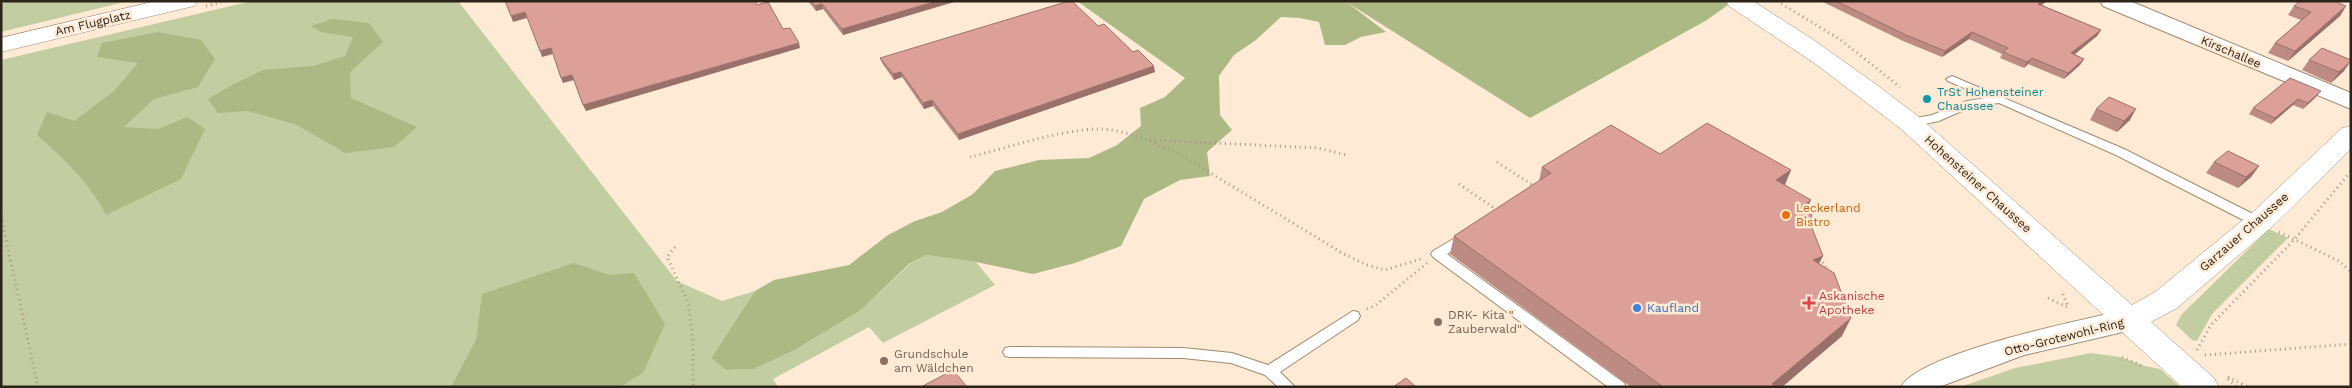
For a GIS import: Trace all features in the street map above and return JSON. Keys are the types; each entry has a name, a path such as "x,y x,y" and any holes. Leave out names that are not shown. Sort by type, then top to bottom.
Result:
{"main road":[{"name":"Am Flugplatz","path":"1,45 186,1"},
{"name":"Hohensteiner Chaussee","path":"1737,1 1770,21 1856,80 1910,123 2130,320 2213,381"},
{"name":"Garzauer Chaussee","path":"2130,320 2166,300 2258,222 2351,134"}],"street":[{"name":"Kirschallee","path":"2111,1 2351,102"},
{"name":"Otto-Grotewohl-Ring","path":"1916,387 1932,376 2020,345 2130,320"}],"lane":[{"path":"1952,79 2120,152 2258,222"},
{"path":"1910,123 1935,118 1972,103 2001,99"},
{"path":"1500,212 1438,254 1619,387"},
{"path":"1270,371 1353,316"},
{"path":"1010,352 1183,353 1232,358 1270,371 1288,387"}],"path":[{"path":"970,156 1087,129 1112,130 1174,151 1344,254 1366,265 1385,270 1438,254"},
{"path":"1146,140 1318,148 1346,155"},
{"path":"1497,162 1539,189 1531,194"},
{"path":"2196,350 2211,325 2294,240 2351,172"},
{"path":"1459,184 1500,212"},
{"path":"1,216 38,387"},
{"path":"2258,222 2338,261 2351,272"},
{"path":"675,247 667,257 688,302 693,341 693,387"},
{"path":"1817,253 1821,261 1826,265 1832,278"},
{"path":"1353,316 1376,305 1438,254"},
{"path":"2048,298 2068,307 2061,290"},
{"path":"2202,355 2351,344"},
{"path":"2122,357 2146,368"},
{"path":"2213,381 2248,387"}],"green space":[{"path":"1,1 129,1 1,32"},
{"path":"252,1 458,1 677,281 722,301 755,291 711,358 726,370 754,369 795,350 861,310 910,264 926,255 976,262 995,285 883,343 869,327 773,379 778,387 1,387 1,60"},
{"path":"1077,1 1732,2 1707,20 1530,118 1348,3 1386,32 1361,37 1345,45 1325,45 1319,22 1281,17 1256,40 1234,55 1219,76 1220,115 1232,130 1207,152 1210,176 1180,180 1144,199 1121,246 1075,263 1033,274 976,262 926,255 909,264 861,310 795,350 754,369 726,370 711,358 755,291 774,280 849,265 888,235 915,221 942,212 973,194 995,171 1039,160 1089,158 1117,145 1141,126 1140,108 1165,97 1185,78"},
{"path":"332,19 369,23 383,42 350,72 351,98 417,127 394,147 345,153 297,125 248,111 218,113 208,99 263,70 313,66 345,56 353,37 321,32 311,26"},
{"path":"158,32 201,40 215,59 198,87 154,99 124,127 158,129 187,117 205,129 181,179 106,215 100,203 84,182 37,135 47,112 74,121 114,91 138,63 97,57 102,43"},
{"path":"2269,229 2288,238 2212,314 2197,341 2192,340 2176,325 2182,314"},
{"path":"574,263 610,275 634,273 665,324 643,373 620,387 445,387 452,385 476,340 482,294"},
{"path":"2091,353 2120,357 2160,369 2180,387 1960,387 2015,368"}],"building":[{"path":"505,1 755,1 757,5 768,2 783,29 790,28 799,43 583,105 572,75 561,78 551,48 540,51 525,12 511,16"},
{"path":"811,1 937,1 842,29 822,4 815,6"},
{"path":"1072,1 1098,26 1104,24 1133,52 1138,50 1154,66 958,134 932,100 923,103 901,72 893,74 880,58"},
{"path":"1836,1 2041,1 2038,4 2101,30 2071,53 2084,59 2068,73 2032,58 2027,62 2003,52 2008,48 1972,32 1945,51 1906,35"},
{"path":"2300,1 2334,1 2346,6 2295,51 2275,43 2311,12 2294,6"},
{"path":"2322,48 2351,61 2339,72 2309,60"},
{"path":"2290,78 2321,91 2308,103 2298,99 2275,118 2253,108"},
{"path":"2109,97 2136,109 2124,121 2096,109"},
{"path":"1707,123 1791,170 1776,180 1811,200 1800,208 1812,215 1810,223 1823,256 1813,260 1834,273 1851,318 1772,384 1777,387 1663,387 1454,236 1551,173 1542,167 1611,125 1660,154"},
{"path":"2228,151 2259,166 2246,177 2214,162"},
{"path":"953,370 967,387 921,387"},
{"path":"1406,378 1416,387 1393,387"}],"place":[{"name":"TrSt Hohensteiner Chaussee","path":"1927,99"},
{"name":"Leckerland Bistro","path":"1786,215"},
{"name":"Askanische Apotheke","path":"1809,303"},
{"name":"Kaufland","path":"1637,308"},
{"name":"DRK- Kita \" Zauberwald\"","path":"1438,322"},
{"name":"Grundschule am Wäldchen","path":"884,361"}]}
